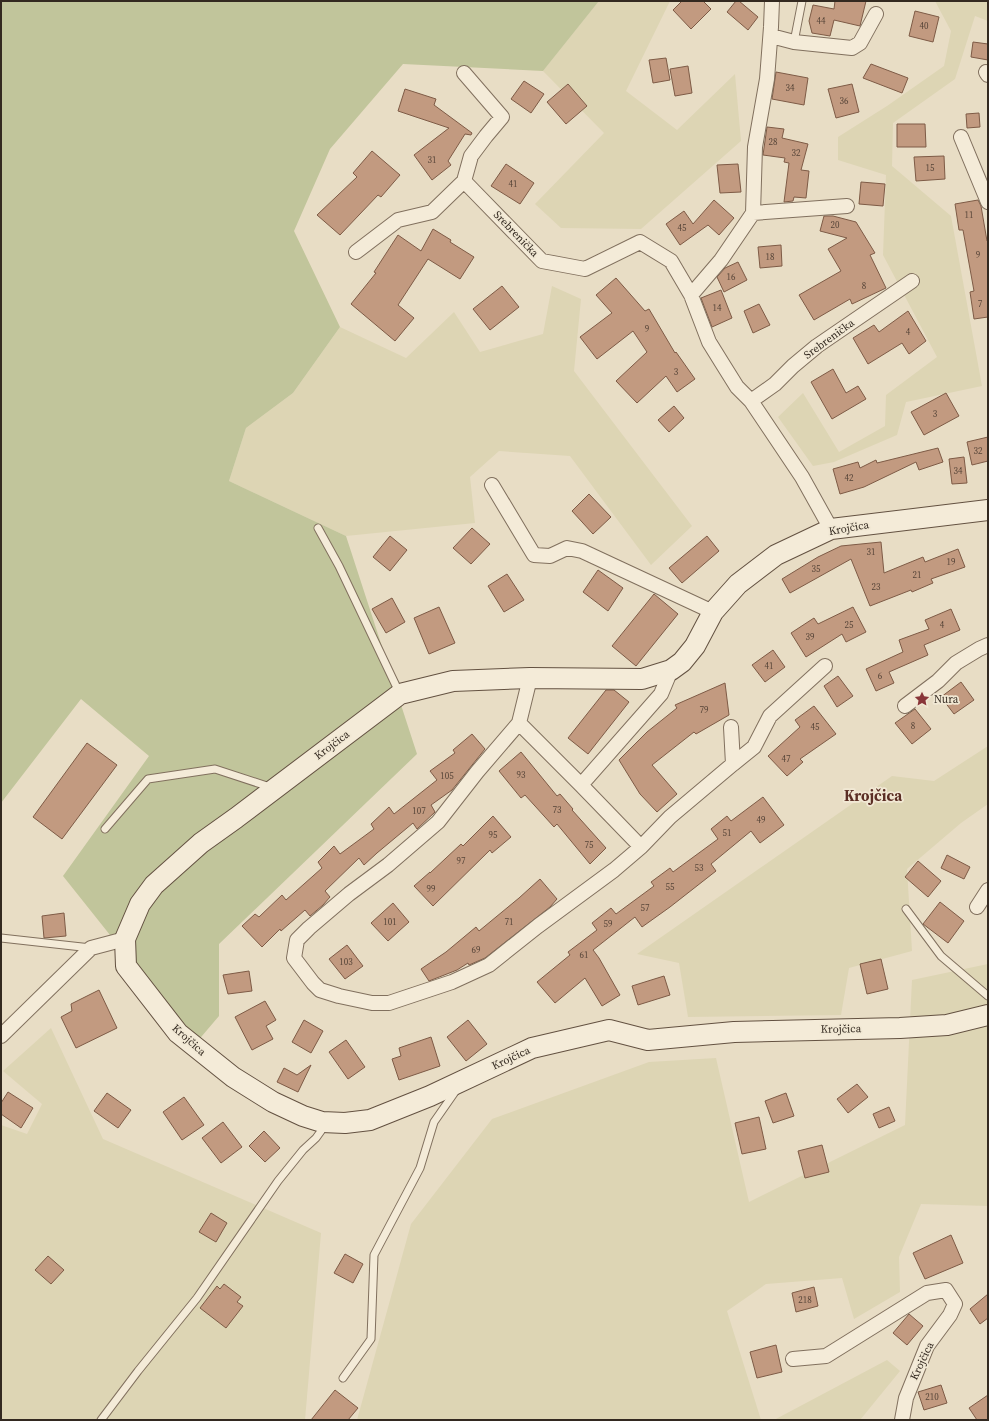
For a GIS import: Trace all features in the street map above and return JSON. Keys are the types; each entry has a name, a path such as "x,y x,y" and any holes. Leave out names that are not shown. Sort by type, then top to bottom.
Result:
{"main road":[{"name":"Krojčica","path":"988,510 831,529 776,555 738,584 713,612 695,646 682,662 671,670 642,679 530,678 453,681 400,694 201,843 154,885 140,904 125,939 126,966 178,1033 232,1077 273,1102 303,1116 322,1122 345,1123 370,1120 430,1096 532,1048 609,1030 648,1040 734,1032 900,1028 947,1025 988,1015"}],"street":[{"path":"691,295 721,260 753,213 755,146 767,80 771,36 772,1"},
{"path":"771,36 794,42 852,48 860,43 876,14"},
{"path":"356,252 398,220 432,212 464,181 471,156 502,117 464,73"},
{"path":"961,137 988,202"},
{"name":"Srebrenička","path":"464,181 542,261 585,269 640,242 671,261 691,295 709,342 737,387 751,401 802,476 831,529"},
{"path":"753,213 847,206"},
{"name":"Srebrenička","path":"751,401 775,384 793,366 817,346 912,281"},
{"path":"492,485 534,555 550,556 567,548 582,551 596,556 713,612"},
{"path":"905,706 938,681 956,663 988,645"},
{"path":"530,678 519,723 477,772 438,822 320,918 297,940 294,958 320,990 339,996 372,1003 389,1003 452,982 489,965 538,926 614,870 670,817 754,747 770,716 825,666"},
{"path":"581,785 661,694 671,670"},
{"path":"519,723 641,846"},
{"path":"731,727 733,764"},
{"path":"977,907 988,890"},
{"path":"1,1036 91,948 125,939"},
{"name":"Krojčica","path":"793,1359 826,1356 927,1292 946,1290 955,1304 950,1315 927,1346 906,1398 902,1420"}],"lane":[{"path":"794,42 802,1"},
{"path":"318,528 339,566 400,694"},
{"path":"105,829 148,779 215,769 275,788"},
{"path":"906,909 941,956 988,996"},
{"path":"1,938 91,948"},
{"path":"343,1378 370,1338 374,1255 420,1168 434,1122 463,1080"},
{"path":"101,1420 138,1371 197,1298 278,1181 316,1138 320,1131 322,1122"}],"shaded area":[{"path":"599,1 670,1 626,91 677,130 735,74 741,141 641,229 561,228 535,204 604,133 543,71"},
{"path":"935,1 988,1 988,21 975,16 955,79 893,123 892,166 951,216 982,386 906,402 897,435 834,462 813,466 778,417 803,393 839,452 885,426 886,395 937,357 883,255 886,175 838,160 838,137 887,106 944,66 951,31"},
{"path":"552,286 581,299 574,371 692,526 651,565 570,456 499,451 470,477 475,523 346,536 229,481 246,428 293,393 340,327 406,358 454,312 480,352 543,334"},
{"path":"988,746 988,804 961,823 907,869 912,951 849,968 841,1015 688,1017 679,963 637,954 892,776 934,781"},
{"path":"988,964 988,1206 921,1204 899,1257 900,1292 854,1319 842,1278 766,1284 727,1311 761,1420 357,1420 411,1224 492,1119 649,1062 716,1058 749,1202 905,1125 912,980"},
{"path":"51,1028 103,1139 321,1233 305,1420 1,1420 1,1125 27,1134 42,1104 3,1071"},
{"path":"887,1360 900,1371 860,1420 774,1420"}],"green space":[{"path":"1,1 599,1 543,71 403,64 330,149 294,231 340,327 293,393 246,428 229,481 346,536 417,754 219,944 219,1016 196,1043 63,876 149,756 81,699 1,803"}],"building":[{"path":"682,1 703,1 711,9 691,29 673,10"},
{"path":"736,1 739,1 758,17 748,30 727,12"},
{"path":"835,1 866,1 860,26 834,20 830,36 812,33 809,21 813,5 834,9"},
{"path":"915,11 939,17 933,42 909,36"},
{"path":"973,42 988,44 988,60 971,57"},
{"path":"666,58 670,80 653,83 649,60"},
{"path":"871,64 908,78 902,93 863,78"},
{"path":"688,66 692,93 675,96 670,69"},
{"path":"776,72 808,78 804,105 772,99"},
{"path":"524,81 544,94 531,113 511,99"},
{"path":"568,84 587,106 566,124 547,102"},
{"path":"852,84 859,112 836,118 828,89"},
{"path":"405,89 436,99 434,105 472,133 471,135 465,134 448,161 451,165 432,180 414,155 449,128 398,111"},
{"path":"979,113 980,127 967,128 966,114"},
{"path":"897,124 925,124 926,147 897,147"},
{"path":"767,127 784,129 782,138 808,144 801,170 809,171 806,198 794,197 793,201 784,202 789,163 784,162 785,158 763,155"},
{"path":"372,151 400,175 381,197 378,195 340,235 317,215 357,177 353,173"},
{"path":"944,156 945,179 916,181 914,157"},
{"path":"506,164 534,183 520,204 491,186"},
{"path":"738,164 741,192 720,193 717,165"},
{"path":"861,182 885,184 883,206 859,204"},
{"path":"714,200 734,218 719,235 708,225 680,245 666,224 684,211 693,224"},
{"path":"978,200 981,206 987,241 988,240 988,317 974,319 970,292 974,291 963,230 959,230 955,204"},
{"path":"824,216 833,216 856,222 875,253 870,255 886,288 852,304 850,299 814,320 799,295 841,271 828,249 847,238 820,231"},
{"path":"433,229 474,257 460,279 428,259 398,305 414,318 395,341 351,304 376,273 374,272 398,235 421,251"},
{"path":"781,245 782,266 760,268 758,247"},
{"path":"738,262 747,280 724,292 717,277 725,268"},
{"path":"616,278 645,311 649,309 675,353 676,352 695,379 677,392 666,376 637,403 616,381 647,352 633,331 597,359 580,337 612,313 596,295"},
{"path":"502,286 519,307 490,330 473,309"},
{"path":"721,290 732,318 712,327 701,298"},
{"path":"759,304 770,325 753,333 744,311"},
{"path":"908,311 926,341 909,354 902,343 868,364 853,338 874,325 879,332"},
{"path":"833,369 846,393 858,386 866,399 832,419 811,382"},
{"path":"946,393 959,416 924,435 911,412"},
{"path":"674,406 684,418 669,432 658,420"},
{"path":"988,437 988,461 972,465 967,442"},
{"path":"938,448 943,462 919,470 916,462 864,487 840,494 833,469 858,462 860,468 876,460 877,463"},
{"path":"964,457 967,483 952,484 949,459"},
{"path":"589,494 611,517 593,534 572,511"},
{"path":"472,528 490,544 471,564 453,548"},
{"path":"390,536 407,550 390,571 373,557"},
{"path":"707,536 719,551 682,583 669,568"},
{"path":"881,542 884,573 923,557 925,562 958,549 965,567 931,579 933,583 912,592 911,590 870,606 851,559 790,593 782,579 818,557 841,546"},
{"path":"598,570 623,588 608,611 583,592"},
{"path":"507,574 524,600 504,612 488,586"},
{"path":"654,594 678,614 636,666 612,646"},
{"path":"392,598 405,622 386,633 372,609"},
{"path":"439,607 455,643 429,654 414,618"},
{"path":"853,607 866,632 846,642 842,634 806,657 791,633 814,618 818,624"},
{"path":"951,609 960,630 924,645 928,655 889,672 894,683 876,691 866,669 903,652 899,640 929,629 925,620"},
{"path":"773,650 785,667 765,682 752,665"},
{"path":"838,676 853,696 837,707 824,686"},
{"path":"961,682 974,700 954,714 941,697"},
{"path":"725,683 729,715 696,734 694,732 652,765 677,794 657,812 640,794 619,760 647,732 677,708 675,705"},
{"path":"606,690 614,690 629,702 588,754 568,738"},
{"path":"814,706 836,734 800,759 803,762 787,776 768,756 800,727 795,720"},
{"path":"915,709 931,729 912,744 895,723"},
{"path":"472,734 485,749 452,790 431,805 435,812 417,829 413,823 364,865 359,858 325,891 330,897 323,905 310,916 305,910 281,931 280,929 262,947 242,926 255,914 259,917 282,895 286,900 322,868 318,862 334,846 340,854 374,829 371,824 389,807 394,814 437,780 430,771 455,753 453,750"},
{"path":"87,743 117,765 62,839 33,817"},
{"path":"521,752 557,796 560,794 573,809 572,810 606,848 590,864 557,824 554,827 525,795 521,798 499,771"},
{"path":"763,797 784,825 760,843 751,831 711,864 716,871 670,907 642,927 635,917 593,950 620,995 602,1006 585,978 555,1003 537,982 570,955 568,952 597,930 592,923 611,908 616,914 654,886 651,882 670,868 673,872 718,839 711,829 727,816 731,821"},
{"path":"493,816 511,837 492,853 490,850 433,906 414,886 461,844 463,846"},
{"path":"947,855 970,867 964,879 941,868"},
{"path":"918,861 941,881 928,897 905,877"},
{"path":"540,879 557,899 550,907 485,958 469,965 468,963 457,970 429,981 421,969 446,952 476,927 479,931"},
{"path":"940,902 964,921 948,943 923,924"},
{"path":"393,903 409,922 388,941 371,923"},
{"path":"64,913 66,936 44,938 42,916"},
{"path":"347,945 363,966 345,979 329,959"},
{"path":"881,959 888,989 867,994 860,964"},
{"path":"249,971 252,991 228,994 223,975"},
{"path":"664,976 670,995 638,1005 632,986"},
{"path":"99,990 117,1028 76,1048 61,1017 72,1011 71,1004"},
{"path":"265,1001 276,1020 266,1026 273,1039 252,1050 235,1017"},
{"path":"304,1020 323,1031 311,1053 292,1042"},
{"path":"468,1020 487,1044 466,1061 447,1037"},
{"path":"431,1037 440,1066 399,1080 392,1059 401,1056 399,1048"},
{"path":"346,1040 365,1067 348,1079 329,1052"},
{"path":"311,1065 298,1092 277,1082 284,1068 297,1075"},
{"path":"857,1084 868,1097 848,1113 837,1099"},
{"path":"8,1092 33,1108 21,1128 1,1114 1,1103"},
{"path":"107,1093 131,1110 118,1128 94,1111"},
{"path":"786,1093 794,1116 773,1123 765,1101"},
{"path":"184,1097 204,1125 182,1140 163,1112"},
{"path":"889,1107 895,1121 879,1128 873,1114"},
{"path":"759,1117 766,1149 742,1154 735,1123"},
{"path":"223,1122 242,1147 221,1163 202,1138"},
{"path":"264,1131 280,1148 265,1162 249,1146"},
{"path":"822,1145 829,1172 805,1178 798,1151"},
{"path":"211,1213 227,1223 216,1242 199,1232"},
{"path":"951,1235 963,1263 925,1279 913,1253"},
{"path":"345,1254 363,1264 353,1283 334,1273"},
{"path":"48,1256 64,1270 51,1284 35,1270"},
{"path":"224,1284 241,1297 237,1302 243,1306 226,1328 200,1308 217,1286 220,1289"},
{"path":"814,1287 818,1306 796,1312 792,1293"},
{"path":"988,1294 988,1318 980,1324 970,1309"},
{"path":"909,1314 923,1326 907,1345 893,1333"},
{"path":"776,1345 782,1372 757,1378 750,1352"},
{"path":"941,1385 947,1403 924,1410 918,1392"},
{"path":"335,1390 358,1408 348,1420 311,1420"},
{"path":"988,1395 988,1420 977,1420 969,1408"}],"place":[{"name":"Nura","path":"922,699"}],"district":[{"name":"Krojčica","path":"873,795"}]}
